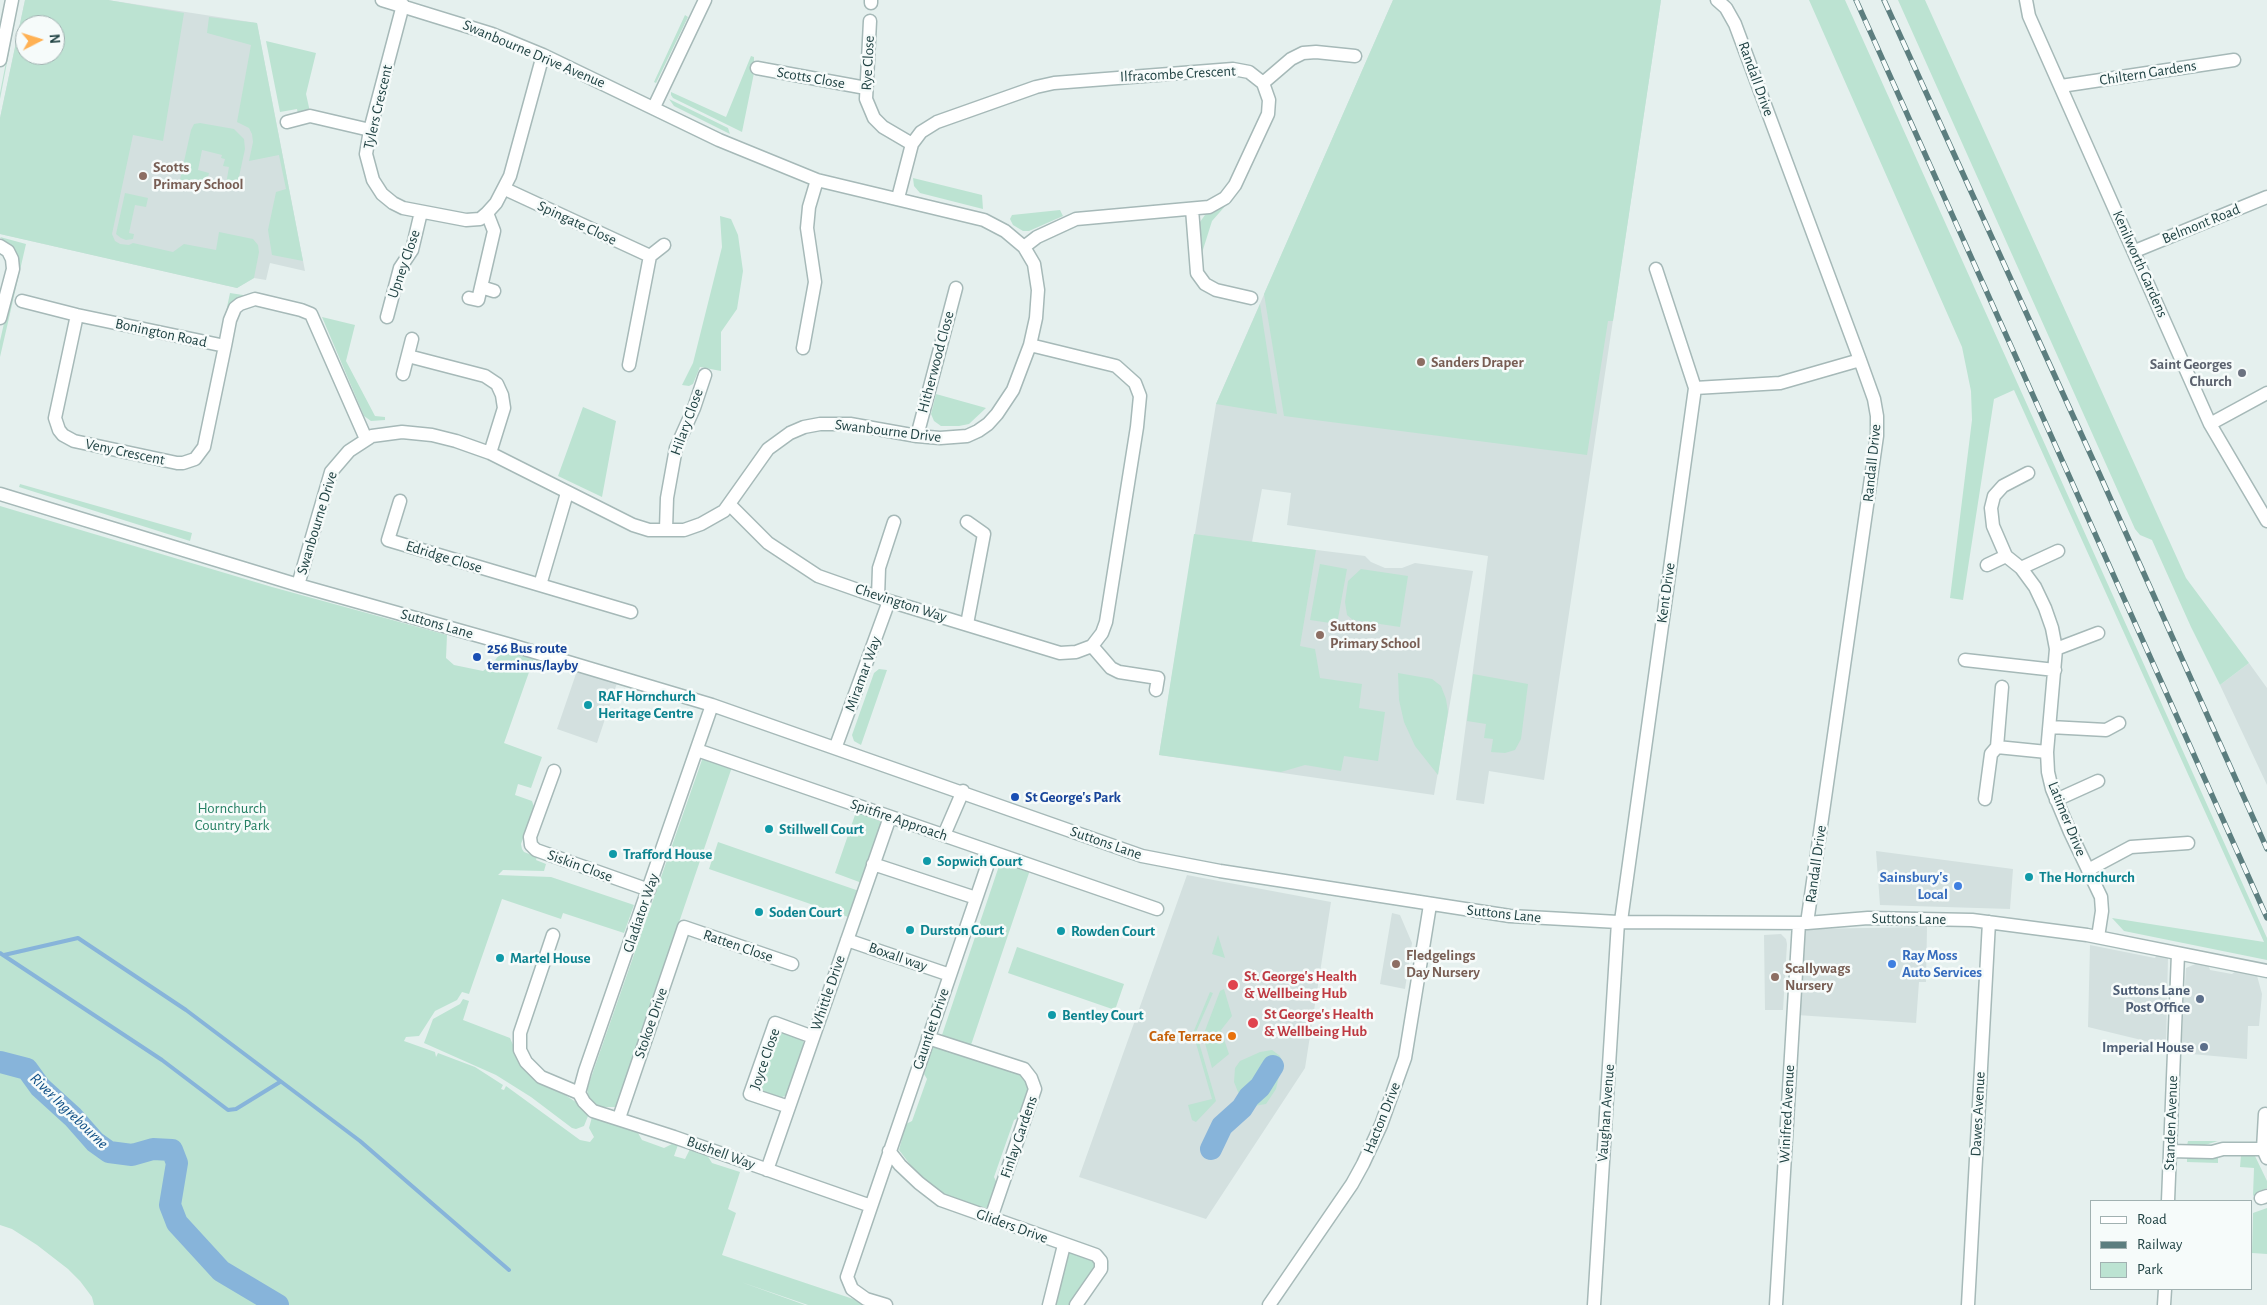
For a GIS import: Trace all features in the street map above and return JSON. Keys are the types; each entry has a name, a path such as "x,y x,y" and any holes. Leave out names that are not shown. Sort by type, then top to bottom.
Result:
{"street":[{"path":"0,60 4,28 12,0"},
{"name":"Swanbourne Drive Avenue","path":"382,0 492,34 543,55 654,107"},
{"name":"Randall Drive","path":"1717,0 1726,8 1735,24 1874,399 1877,436 1803,923"},
{"name":"Kenilworth Gardens","path":"2026,0 2029,16 2135,251 2210,424 2267,521"},
{"path":"654,107 701,2"},
{"name":"Tylers Crescent","path":"403,5 370,130 366,154 368,166 382,194 393,203 421,212 472,221 487,214"},
{"name":"Rye Close","path":"870,21 866,99 874,118 883,126 912,144"},
{"path":"1024,247 1037,237 1076,219 1089,216 1192,209 1214,205 1225,198 1235,186 1268,114 1269,100 1263,83 1291,59 1303,53 1316,52 1355,56"},
{"path":"469,298 478,300 494,232 487,214 505,189 510,176 543,55"},
{"name":"Chiltern Gardens","path":"2061,86 2234,60"},
{"name":"Scotts Close","path":"757,68 866,88"},
{"name":"Ilfracombe Crescent","path":"912,144 921,132 937,122 1054,82 1232,69 1249,72 1263,83"},
{"name":"Swanbourne Drive","path":"298,585 331,472 348,450 366,439 379,434 412,432 456,441 490,453 633,525 649,530 684,530 718,516 730,505 768,450 783,438 804,427 820,424 850,424 917,436 947,438 967,436 988,424 1013,390 1030,345 1036,318 1038,284 1034,264 1024,247 1005,231 984,220 817,180 728,143 654,107"},
{"path":"287,122 310,116 370,130"},
{"path":"898,198 912,144"},
{"path":"803,348 815,282 807,228 809,207 817,180"},
{"name":"Spingate Close","path":"505,189 650,256"},
{"name":"Belmont Road","path":"2135,251 2267,197"},
{"path":"1192,209 1197,273 1205,284 1216,290 1251,298"},
{"name":"Upney Close","path":"387,317 400,268 412,250 421,212"},
{"path":"629,365 650,256 664,245"},
{"path":"0,246 8,251 12,259 13,270 0,316"},
{"name":"Kent Drive","path":"1619,922 1695,388 1656,269"},
{"path":"481,287 494,290"},
{"name":"Hitherwood Close","path":"917,436 956,288"},
{"name":"Bonington Road","path":"22,301 77,315 225,346 230,320 235,308 240,304 256,299 302,310 311,314 366,439"},
{"name":"Veny Crescent","path":"77,315 55,418 59,430 74,441 177,463 195,458 204,447 225,346"},
{"path":"403,374 412,339"},
{"path":"1030,345 1116,366 1135,382 1140,396 1137,427 1108,614 1102,633 1092,646 1111,668 1119,672 1158,678 1156,690"},
{"path":"408,356 485,376 497,384 502,395 504,408 490,453"},
{"path":"1695,388 1780,383 1860,360"},
{"name":"Hilary Close","path":"666,529 667,498 676,448 694,408 705,375"},
{"path":"2210,424 2267,393"},
{"name":"Latimer Drive","path":"2028,473 2003,486 1994,496 1991,508 1993,526 2006,556 2020,568 2035,587 2045,608 2056,649 2047,752 2048,772 2056,800 2102,900 2098,937"},
{"path":"540,585 567,492"},
{"name":"Suttons Lane","path":"0,494 298,585 532,651 712,705 836,746 1142,856 1430,905 1510,916 1619,922 1803,923 1868,918 1923,918 1989,922 2098,937 2261,969"},
{"name":"Edridge Close","path":"400,501 388,540 631,612"},
{"name":"Chevington Way","path":"730,505 768,543 818,576 883,599 1060,653 1076,652 1092,646"},
{"name":"Miramar Way","path":"836,746 883,599 879,568 894,522"},
{"path":"967,624 984,534 968,522"},
{"path":"2020,568 2058,551"},
{"path":"1987,565 1995,559 2006,556"},
{"path":"2056,649 2098,633"},
{"path":"1965,660 2055,670"},
{"path":"1985,799 1991,754 1997,747 2002,687"},
{"name":"Gladiator Way","path":"579,1093 712,705"},
{"path":"2050,727 2106,730 2119,723"},
{"path":"1997,747 2047,752"},
{"name":"Spitfire Approach","path":"697,750 1157,909"},
{"name":"Siskin Close","path":"554,770 530,837 531,845 536,850 649,890"},
{"path":"2056,800 2098,781"},
{"path":"944,835 963,791"},
{"name":"Whittle Drive","path":"767,1170 890,817"},
{"path":"2088,870 2132,847 2188,843"},
{"name":"Gauntlet Drive","path":"871,1206 992,852"},
{"path":"873,864 976,898"},
{"name":"Hacton Drive","path":"1269,1305 1352,1184 1364,1164 1381,1126 1405,1058 1430,905"},
{"name":"Vaughan Avenue","path":"1594,1305 1619,922"},
{"name":"Dawes Avenue","path":"1968,1305 1989,922"},
{"name":"Winifred Avenue","path":"1776,1305 1803,923"},
{"name":"Ratten Close","path":"684,927 792,964"},
{"name":"Stokoe Drive","path":"619,1118 684,927"},
{"path":"553,935 520,1033 520,1050 526,1062 542,1077 551,1083 579,1093"},
{"name":"Boxall way","path":"847,940 950,975"},
{"name":"Standen Avenue","path":"2168,1200 2178,954"},
{"name":"Joyce Close","path":"789,1107 750,1094 775,1023 813,1037"},
{"name":"Finlay Gardens","path":"928,1038 1024,1069 1032,1078 1035,1090 991,1218"},
{"name":"Bushell Way","path":"579,1093 584,1102 593,1110 871,1206"},
{"path":"2170,1151 2212,1152 2223,1149 2265,1153 2266,1114"},
{"name":"Gliders Drive","path":"889,1151 900,1165 919,1183 941,1200 1096,1256 1101,1261 1101,1269 1076,1305"},
{"path":"871,1206 847,1277 852,1290 866,1298 886,1305"},
{"path":"1049,1305 1064,1244"},
{"path":"2164,1290 2164,1305"}],"shaded area":[{"name":"Scotts Primary School","path":"25,0 108,0 257,23 305,271 270,263 266,280 254,278 237,288 0,234 0,118 15,47 15,65 65,65 65,15 22,15"},
{"name":"Sanders Draper","path":"1393,0 1661,0 1544,780 1489,771 1484,804 1456,800 1488,556 1287,525 1291,493 1262,489 1252,542 1365,556 1371,562 1385,568 1402,568 1415,563 1473,571 1434,795 1159,755 1216,404"},
{"path":"2249,663 2267,688 2267,785 2220,685"},
{"name":"RAF Hornchurch Heritage Centre","path":"578,668 618,680 597,743 557,729"},
{"path":"1876,851 2013,869 2010,909 1880,905"},
{"name":"St. George's Health & Wellbeing Hub","path":"1187,875 1331,902 1305,1068 1206,1219 1079,1177"},
{"name":"Fledgelings Day Nursery","path":"1392,913 1400,915 1412,943 1405,989 1380,984"},
{"path":"1927,927 1926,982 1919,982 1916,1023 1797,1015 1805,929"},
{"name":"Scallywags Nursery","path":"1781,934 1786,939 1787,944 1783,1010 1765,1010 1764,935"},
{"path":"2090,945 2155,958 2157,955 2168,957 2166,1046 2088,1027"},
{"path":"2200,962 2208,964 2210,970 2232,974 2238,969 2256,972 2262,994 2259,1026 2248,1026 2247,1059 2181,1053 2186,968"}],"green space":[{"path":"25,0 108,0 184,13 163,141 133,135 112,234 115,241 120,244 129,245 133,243 173,252 184,244 216,250 219,232 253,239 258,245 259,252 254,278 237,288 0,234 0,118 15,47 15,65 65,65 65,15 22,15"},
{"name":"Sanders Draper","path":"1393,0 1661,0 1613,321 1608,321 1587,455 1284,416 1264,294"},
{"path":"1809,0 1845,0 2267,938 2267,960 2124,931 2112,918 2264,942 2014,390 1994,399 1963,600 1950,598 1972,420 1971,391 1962,347"},
{"path":"1898,0 1925,0 2186,578 2249,663 2220,685 2191,627 2152,540 2140,535 2135,529"},
{"path":"685,15 688,17 656,83 654,82"},
{"path":"15,16 0,99 0,93"},
{"path":"209,17 257,23 303,261 272,255 268,230 276,192 286,189 279,155 249,161 253,142 252,134 249,128 237,122 251,45 207,33"},
{"path":"266,41 316,53 306,94 310,112 298,114 297,109 280,112"},
{"path":"751,56 754,57 754,73 742,132 673,98 671,95 671,92 726,117"},
{"path":"669,99 728,128 730,134 674,106"},
{"path":"200,123 234,129 244,139 245,149 237,186 226,184 229,167 223,166 225,159 221,158 222,155 202,150 198,170 209,173 205,190 179,184 191,130 194,124"},
{"path":"913,178 982,195 983,209 920,193 914,186"},
{"path":"125,193 148,198 146,207 135,205 129,233 134,234 133,239 126,240 116,234"},
{"path":"1222,203 1227,204 1212,221 1201,256 1200,222 1207,212"},
{"path":"1060,210 1063,216 1029,231 1023,231 1013,225 1010,219 1012,215"},
{"path":"720,216 731,219 738,235 743,271 737,309 721,332 721,371 700,367 693,384 689,386 682,385 693,363 722,247"},
{"path":"0,237 26,244 0,357 0,341 18,261 13,249"},
{"path":"230,293 249,296 235,300 226,312"},
{"path":"1260,304 1277,414 1216,404"},
{"path":"322,317 355,325 346,361 375,416 385,417 385,420 371,421 364,416"},
{"path":"936,394 986,408 969,424 941,426 934,421 931,414"},
{"path":"583,407 616,421 602,497 558,476"},
{"path":"20,484 192,533 190,541 19,487"},
{"name":"Hornchurch Country Park","path":"0,506 272,587 447,635 446,658 454,665 483,671 492,664 503,650 534,658 504,743 542,757 531,788 518,784 515,795 532,801 534,807 521,844 522,849 524,852 537,857 536,860 546,864 544,871 503,870 498,875 551,877 634,905 624,933 563,913 561,919 502,899 469,994 462,992 457,1000 435,1011 419,1036 406,1037 404,1041 435,1052 436,1057 438,1053 475,1067 503,1085 501,1089 504,1090 506,1086 580,1140 590,1142 594,1137 589,1128 592,1117 638,1133 642,1140 664,1148 674,1143 678,1145 674,1156 685,1159 690,1149 707,1155 712,1163 740,1172 728,1209 736,1213 722,1255 871,1305 808,1305 741,1282 805,1305 94,1305 92,1297 68,1269 37,1245 12,1229 0,1225"},
{"path":"1194,534 1316,550 1300,646 1315,649 1320,678 1362,684 1359,708 1385,712 1378,761 1344,756 1341,771 1305,765 1281,772 1159,755"},
{"path":"1320,564 1347,569 1337,624 1310,620"},
{"path":"1361,569 1408,576 1400,627 1353,620 1347,615 1345,602 1348,581"},
{"path":"879,669 887,670 861,745 854,741 852,735 874,673"},
{"path":"1398,673 1432,679 1441,686 1448,712 1438,775 1415,746 1404,722 1399,700"},
{"path":"1473,674 1528,684 1521,739 1515,750 1505,753 1491,752 1493,739 1484,738 1486,724 1467,721"},
{"path":"703,757 732,767 616,1107 600,1107 589,1099 587,1089"},
{"path":"856,812 883,822 862,883 835,873"},
{"path":"718,842 859,891 851,918 709,869"},
{"path":"1001,860 1030,870 971,1045 942,1035"},
{"path":"1218,935 1225,958 1212,954"},
{"path":"1017,947 1124,984 1115,1010 1008,973"},
{"path":"1224,989 1232,1016 1221,1030 1229,1054 1212,1068 1203,1036 1220,991"},
{"path":"1210,992 1213,993 1196,1032 1216,1101 1196,1122 1192,1120 1188,1105 1212,1099 1193,1033"},
{"path":"463,999 469,1001 463,1020 510,1038 523,1068 545,1086 579,1104 588,1116 584,1126 576,1129 572,1128 531,1097 496,1075 424,1043 433,1019 460,1004"},
{"path":"781,1031 803,1040 804,1044 787,1095 780,1098 762,1092 759,1085 777,1034"},
{"path":"935,1046 1021,1074 1025,1077 1029,1089 1020,1117 1014,1120 994,1177 997,1183 988,1207 985,1208 954,1199 941,1192 915,1171 899,1150 906,1124 912,1121 927,1079 924,1074 932,1049"},
{"path":"1272,1050 1280,1056 1282,1063 1276,1089 1266,1104 1254,1106 1246,1102 1238,1092 1234,1082 1235,1068 1240,1061 1260,1052"},
{"path":"2188,1141 2218,1141 2205,1145 2187,1145"},
{"path":"2187,1155 2218,1156 2218,1163 2187,1162"},
{"path":"2241,1155 2255,1156 2267,1181 2267,1188 2253,1196 2254,1168 2240,1167"},
{"path":"2267,1208 2267,1254 2252,1253 2253,1213"},
{"path":"1069,1252 1092,1259 1096,1267 1070,1305 1055,1305"}],"waterway":[{"path":"4,955 78,938 186,1010 360,1141 509,1270"},
{"path":"0,953 162,1060 228,1110 236,1109 280,1082"},
{"name":"River Ingrebourne","path":"0,1062 27,1069 40,1087 73,1117 95,1142 109,1152 132,1155 153,1149 172,1150 177,1163 170,1205 177,1223 221,1271 278,1305"},
{"path":"1211,1149 1222,1126 1242,1108 1249,1097 1260,1087 1273,1066"}],"railway":[{"path":"1856,0 2267,918"},
{"path":"1884,0 2267,849"}],"place":[{"name":"Scotts Primary School","path":"143,176"},
{"name":"Sanders Draper","path":"1421,362"},
{"name":"Saint Georges Church","path":"2242,373"},
{"name":"Suttons Primary School","path":"1320,635"},
{"name":"256 Bus route terminus/layby","path":"477,657"},
{"name":"RAF Hornchurch Heritage Centre","path":"588,705"},
{"name":"St George's Park","path":"1015,797"},
{"name":"Stillwell Court","path":"769,829"},
{"name":"Trafford House","path":"613,854"},
{"name":"Sopwich Court","path":"927,861"},
{"name":"The Hornchurch","path":"2029,877"},
{"name":"Sainsbury's Local","path":"1958,886"},
{"name":"Soden Court","path":"759,912"},
{"name":"Durston Court","path":"910,930"},
{"name":"Rowden Court","path":"1061,931"},
{"name":"Martel House","path":"500,958"},
{"name":"Fledgelings Day Nursery","path":"1396,964"},
{"name":"Ray Moss Auto Services","path":"1892,964"},
{"name":"Scallywags Nursery","path":"1775,977"},
{"name":"St. George's Health & Wellbeing Hub","path":"1233,985"},
{"name":"Suttons Lane Post Office","path":"2200,999"},
{"name":"Bentley Court","path":"1052,1015"},
{"name":"St George's Health & Wellbeing Hub","path":"1253,1023"},
{"name":"Cafe Terrace","path":"1232,1036"},
{"name":"Imperial House","path":"2204,1047"}]}
